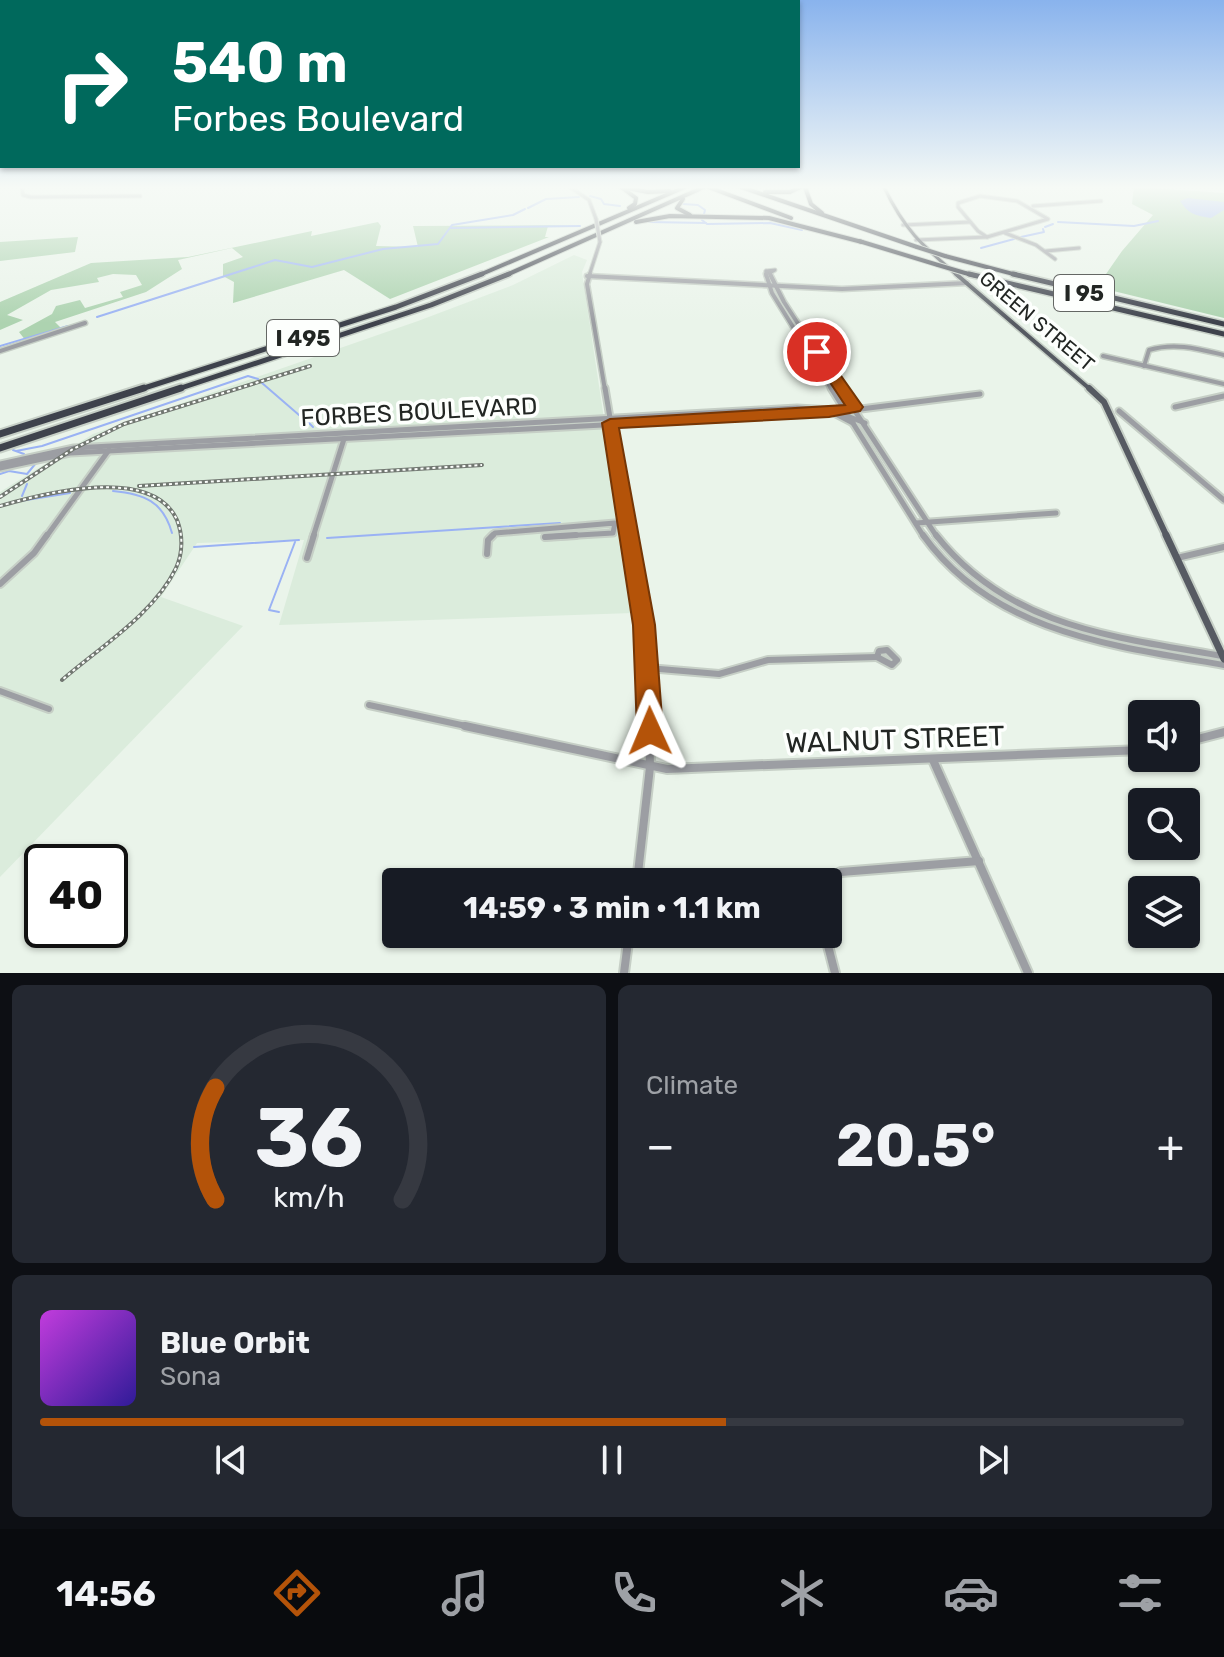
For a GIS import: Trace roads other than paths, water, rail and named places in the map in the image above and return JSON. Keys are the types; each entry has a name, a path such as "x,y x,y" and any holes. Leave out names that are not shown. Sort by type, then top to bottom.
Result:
{"highway":[{"name":"I 495","path":"0,434 396,307 516,261 575,232"},
{"name":"I 495","path":"0,448 382,322 497,279 603,232"},
{"path":"827,232 862,242"},
{"name":"I 95","path":"835,232 965,273 1224,334"},
{"name":"I 95","path":"870,232 1078,291 1224,324"}],"main road":[{"name":"GREEN STREET","path":"909,232 1100,397 1129,452 1223,657"}],"street":[{"path":"599,232 600,242 587,276 648,668 650,767 639,868"},
{"path":"983,232 988,237"},
{"path":"916,240 952,236 988,237 1005,233 1045,251 1055,259"},
{"path":"1045,251 1079,248"},
{"path":"865,423 768,272 768,285 846,411 931,547 957,575 1020,616 1086,639 1224,665"},
{"path":"587,276 857,288 967,283"},
{"path":"0,351 85,323"},
{"path":"1144,366 1149,350 1158,346 1174,345 1224,355"},
{"path":"1103,356 1224,384"},
{"path":"814,408 834,402 837,393"},
{"path":"846,411 855,407 941,402 980,394"},
{"path":"1175,407 1224,396"},
{"name":"FORBES BOULEVARD","path":"609,422 814,408 846,411 865,423 946,550 966,571 995,593 1030,611 1093,632 1223,657"},
{"name":"FORBES BOULEVARD","path":"0,466 72,451 846,411"},
{"path":"1119,411 1224,500"},
{"name":"FORBES BOULEVARD","path":"829,413 857,425"},
{"path":"307,558 344,436"},
{"path":"0,584 34,553 110,449"},
{"path":"916,523 1056,513"},
{"path":"487,554 488,540 495,533 627,522"},
{"path":"545,537 613,533 615,523"},
{"path":"1177,558 1224,547"},
{"path":"648,668 719,674 768,660 877,657"},
{"path":"0,691 49,709"},
{"name":"WALNUT STREET","path":"369,705 650,767 708,768 1128,751"},
{"path":"1200,738 1224,732"},
{"path":"933,760 1028,973"},
{"path":"842,872 979,861"},
{"path":"624,973 627,948"},
{"path":"829,948 835,973"}],"waterway":[{"path":"97,317 275,260 312,267 383,249 438,244 447,232"},
{"path":"1021,237 1042,232"},
{"path":"981,248 1014,239"},
{"path":"0,346 68,326"},
{"path":"16,451 42,446 248,376 258,379"},
{"path":"262,383 299,415"},
{"path":"304,418 313,427"},
{"path":"13,450 24,454"},
{"path":"0,474 9,471 27,474 36,463"},
{"path":"22,496 27,484"},
{"path":"113,491 134,494 151,501 163,513 172,533"},
{"path":"20,501 70,493"},
{"path":"327,538 560,523"},
{"path":"194,547 299,540"},
{"path":"279,612 269,610 295,542"}],"railway":[{"path":"0,497 73,449 124,424 310,366"},
{"path":"139,486 482,465"},
{"path":"0,506 69,490 122,488 145,493 164,503 177,520 181,550 176,568 166,585 125,629 62,680"}]}
